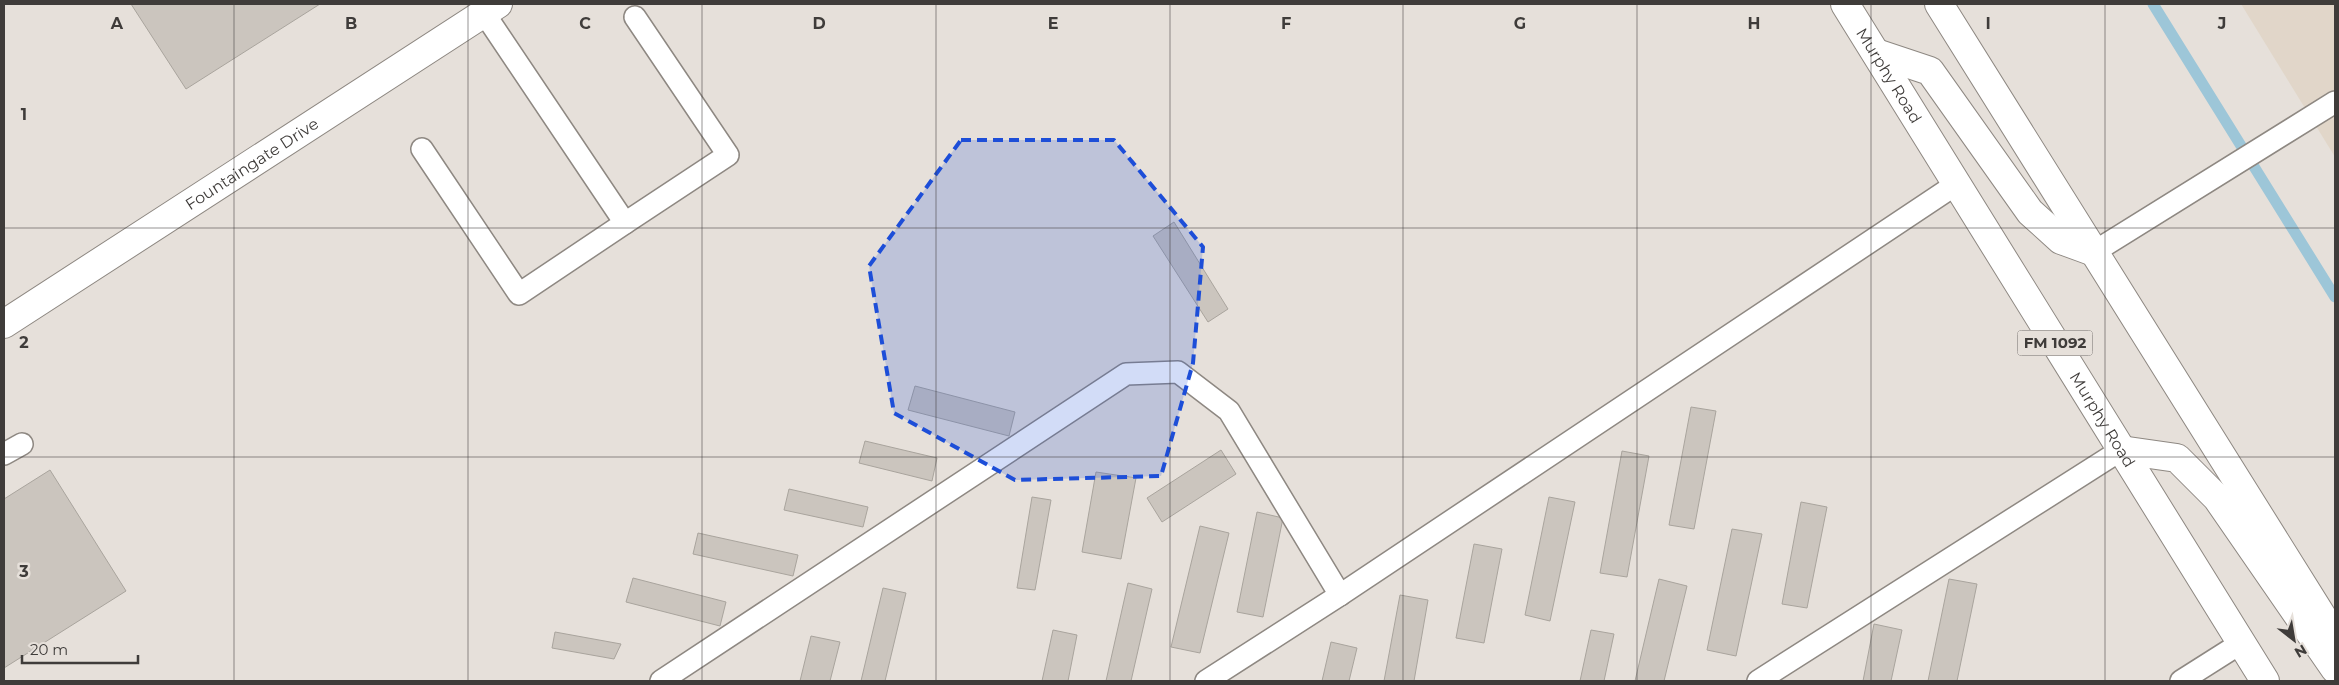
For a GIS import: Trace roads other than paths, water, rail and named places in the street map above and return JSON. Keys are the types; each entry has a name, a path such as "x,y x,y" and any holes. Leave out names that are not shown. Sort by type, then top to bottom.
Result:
{"main road":[{"name":"Murphy Road","path":"1845,4 1958,183 2120,450 2265,681"},
{"path":"1939,4 2335,637"},
{"name":"Fountaingate Drive","path":"4,324 491,8"},
{"path":"1876,53 1930,71 2030,212 2061,240 2094,252"},
{"path":"2120,450 2177,458 2217,498 2335,669"}],"lane":[{"path":"491,8 625,223"},
{"path":"422,149 519,294 728,154 635,17"},
{"path":"2094,252 2329,106"},
{"path":"1206,681 1340,595 1958,183"},
{"path":"661,681 1126,374 1178,372 1229,411 1340,595"},
{"path":"1758,681 2120,450"},
{"path":"2181,681 2241,643"}],"waterway":[{"path":"2153,4 2335,297"}]}
